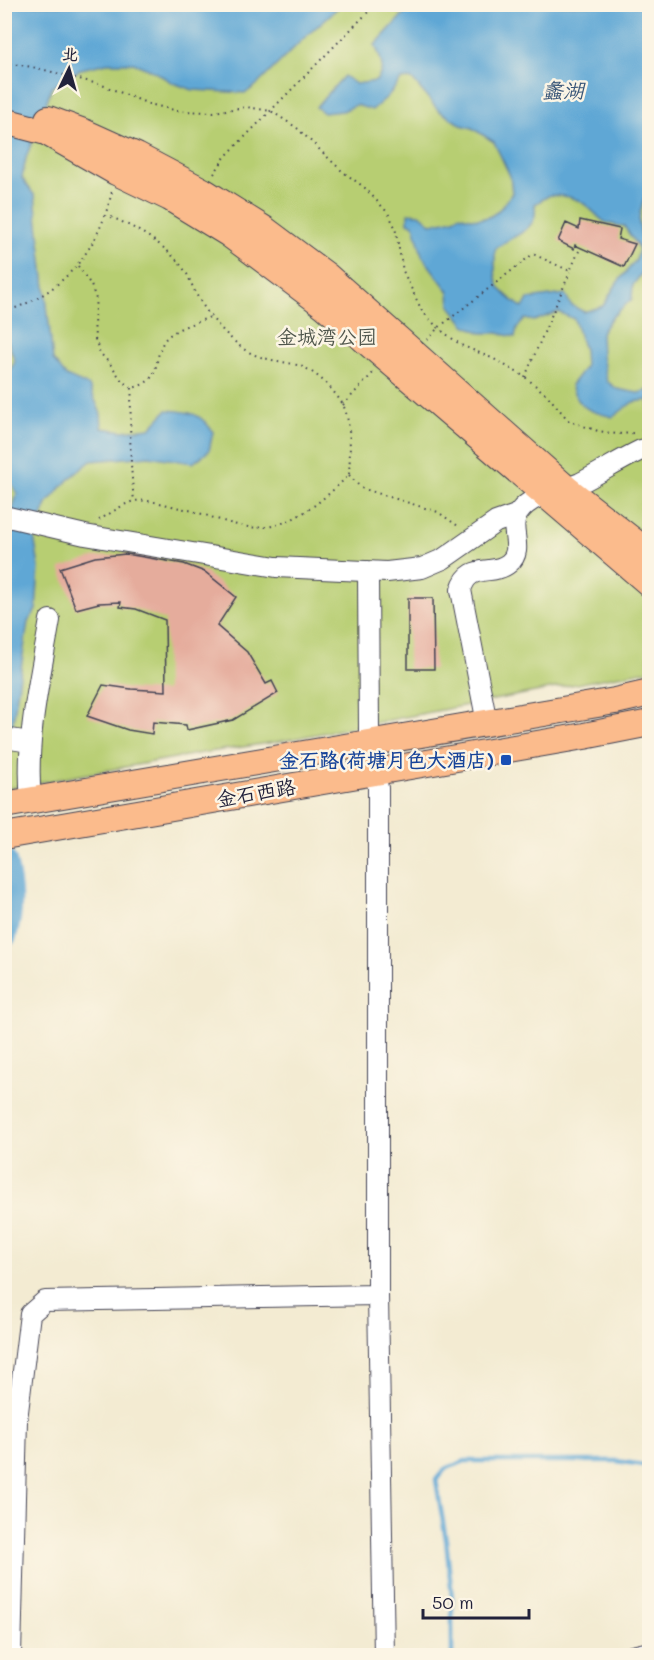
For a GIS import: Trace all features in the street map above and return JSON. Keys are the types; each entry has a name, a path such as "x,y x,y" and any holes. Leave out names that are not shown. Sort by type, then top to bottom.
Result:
{"main road":[{"path":"4,106 47,125 116,172 170,198 230,234 325,306 556,492 650,554"},
{"path":"4,121 47,125 86,133 137,156 202,191 264,229 327,276 650,584"},
{"name":"金石西路","path":"4,805 615,701 650,693"},
{"name":"金石西路","path":"4,836 375,773 650,723"}],"street":[{"path":"4,516 85,535 276,567 387,572 422,568 443,559 496,522 516,515 527,503 556,492 641,450 650,448"},
{"path":"487,723 461,590 464,580 474,572 506,566 515,558 518,548 514,532 516,515"},
{"path":"368,571 370,743 378,788 378,1295 384,1656"},
{"path":"31,800 28,778 30,742 50,620"},
{"path":"4,738 30,742"},
{"path":"11,1656 17,1420 30,1314 45,1301 378,1295"},
{"path":"632,1656 650,1652"}],"path":[{"path":"202,191 225,157 376,4"},
{"path":"4,62 82,79 149,104 178,111 213,112 246,107 271,111 297,128 342,171 365,188 388,213 394,227 402,271 422,311 438,328 461,345 494,359 525,377 547,395 569,421 598,431 617,434 638,433 650,427"},
{"path":"4,312 31,302 55,286 78,266 107,214 116,172"},
{"path":"85,535 94,523 134,501 196,511 243,526 272,527 293,518 323,500 349,475 351,448 343,405 324,381 300,366 268,361 243,349 210,317 186,273 168,252 142,232 107,214"},
{"path":"525,377 579,251"},
{"path":"438,328 533,254 570,271"},
{"path":"78,266 91,285 96,299 94,339 100,353 122,381 132,388 144,386 156,372 164,342 173,333 210,317"},
{"path":"343,405 374,372 377,364"},
{"path":"132,388 129,462 134,501"},
{"path":"349,475 361,488 438,513 454,523 472,540"}],"green space":[{"name":"金城湾公园","path":"5,5 649,5 649,670 276,742 202,753 5,789"}],"water":[{"path":"5,5 341,5 246,93 193,90 173,83 133,63 107,63 81,69 52,87 26,158 22,178 35,196 53,360 66,376 89,386 101,414 102,428 123,431 150,428 167,410 194,414 204,420 213,432 209,451 193,463 149,456 91,461 68,480 48,502 34,536 39,567 36,610 28,622 12,729 4,728 4,540 17,494 5,470 4,383 15,361 5,334 4,74 10,48 8,39 5,38"},
{"name":"蠡湖","path":"412,5 649,5 650,194 646,194 639,222 649,264 633,285 632,299 611,318 601,333 602,356 607,381 617,389 638,393 649,390 649,400 633,402 613,417 586,408 577,399 571,385 585,367 584,350 574,319 558,312 534,321 525,319 517,328 515,337 497,333 481,333 465,325 450,306 449,292 422,256 414,225 408,222 408,213 420,214 432,224 454,219 460,215 478,219 491,216 502,207 512,193 510,176 494,142 438,110 412,79 401,80 372,110 356,105 343,111 324,113 316,107 344,76 356,84 376,81 382,68 375,45","holes":["550,195 579,201 603,221 624,226 639,249 636,260 617,283 603,306 584,312 571,305 565,294 528,299 523,308 506,295 498,284 495,271 495,250 526,229 535,216 535,204"]}],"building":[{"path":"580,220 620,229 618,239 635,244 624,267 575,245 574,249 558,241 566,223 579,229"},
{"path":"126,554 184,564 205,572 236,597 217,626 247,652 266,684 272,681 278,693 233,720 187,730 186,725 153,722 152,734 128,730 87,716 103,685 166,691 165,620 136,609 120,607 121,602 99,603 76,609 60,568 95,557"},
{"path":"408,598 433,598 434,669 408,669"}],"waterway":[{"path":"4,862 9,898 4,935"},
{"path":"452,1656 452,1597 436,1480 445,1469 465,1461 616,1461 650,1466"}],"place":[{"name":"金石路(荷塘月色大酒店)","path":"506,760"}]}
